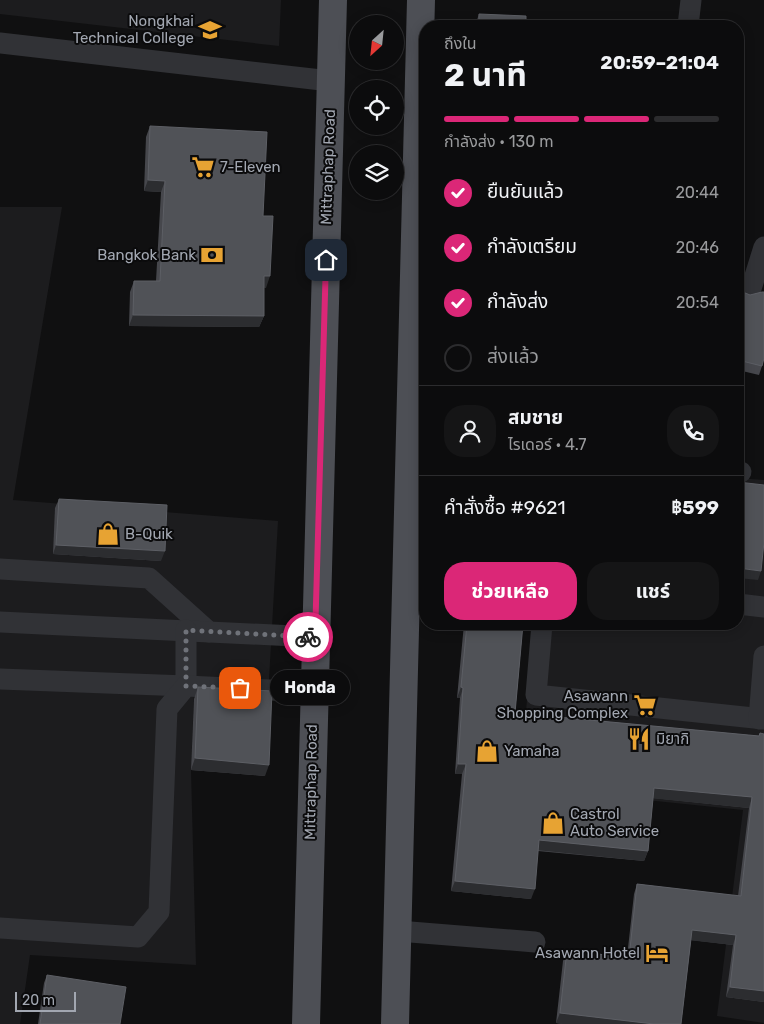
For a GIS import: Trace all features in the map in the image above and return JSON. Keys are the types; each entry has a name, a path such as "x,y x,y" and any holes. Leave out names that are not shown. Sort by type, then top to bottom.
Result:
{"main road":[{"name":"Mittraphap Road","path":"306,1024 313,692 333,0"},
{"path":"421,0 421,20"},
{"path":"395,1024 416,577 419,203"}],"street":[{"path":"689,20 691,0"},
{"path":"0,43 330,81"},
{"path":"744,290 750,292 764,248"},
{"path":"0,569 148,578 209,632"},
{"path":"744,605 764,607"},
{"path":"0,622 315,638"},
{"path":"0,944 9,928 138,937 159,912 167,709 186,686 186,630"},
{"path":"541,630 536,695 762,719 764,656"},
{"path":"0,679 313,692"},
{"path":"398,931 535,942"}],"shaded area":[{"name":"Nongkhai Technical College","path":"0,0 281,0 279,46 0,14"},
{"path":"0,207 62,207 13,500 278,521 268,697 194,694 191,770 196,965 30,955 20,1024 0,1024"},
{"name":"Asawann Shopping Complex","path":"744,478 764,480 764,1023 717,1016 743,810 520,787 533,630 744,630"}],"building":[{"path":"479,14 526,16 526,20 479,20"},
{"path":"150,126 267,132 263,216 273,216 270,276 264,276 264,316 133,315 134,281 160,281 165,181 148,180"},
{"path":"744,292 750,295 764,292 764,358 762,366 744,362"},
{"path":"744,483 764,485 764,542 761,571 744,569"},
{"name":"B-Quik","path":"59,499 167,505 165,551 56,545"},
{"path":"466,630 522,630 515,713 759,736 760,733 764,734 764,991 730,987 736,935 692,930 681,1024 654,1024 560,1013 567,950 629,958 637,884 741,896 752,797 654,788 648,851 539,840 535,889 455,881 466,764 458,764 463,688 461,687"},
{"path":"198,687 272,691 269,765 195,758"},
{"path":"47,975 126,987 120,1024 40,1024"}],"way so far":[{"path":"240,688 186,686 186,630 308,637"}],"place":[{"name":"Nongkhai Technical College","path":"210,30"},
{"name":"7-Eleven","path":"203,167"},
{"name":"Bangkok Bank","path":"212,255"},
{"name":"B-Quik","path":"108,534"},
{"name":"Honda","path":"240,688"},
{"name":"Asawann Shopping Complex","path":"645,705"},
{"name":"มิยากิ","path":"639,739"},
{"name":"Yamaha","path":"487,751"},
{"name":"Castrol Auto Service","path":"553,823"},
{"name":"Asawann Hotel","path":"657,953"}],"route":[{"path":"308,637 315,638 326,260"}]}
